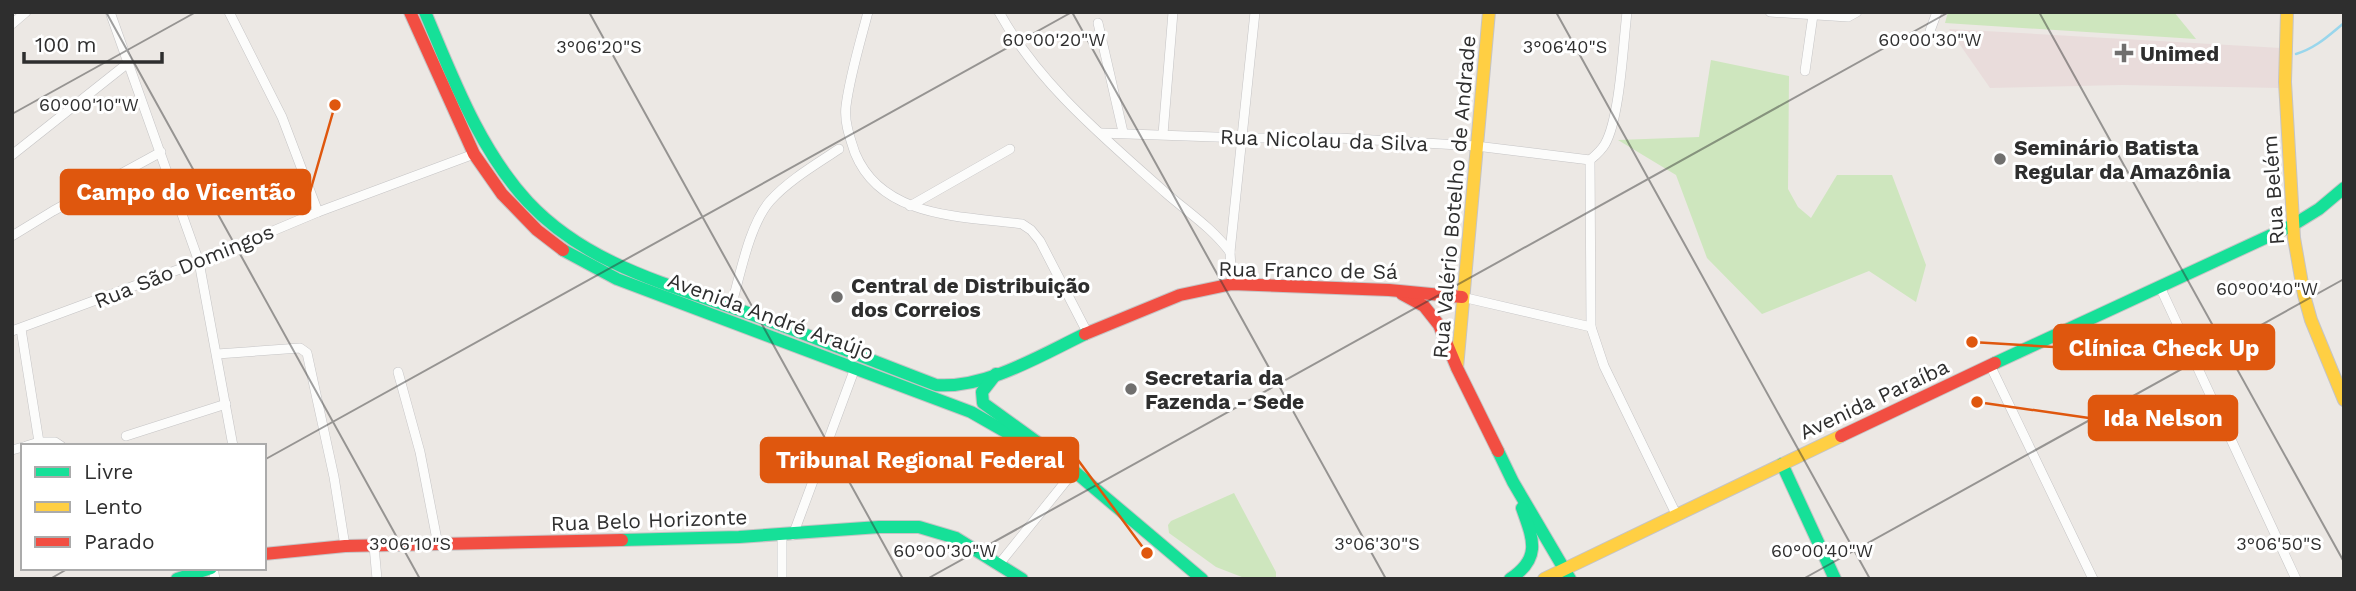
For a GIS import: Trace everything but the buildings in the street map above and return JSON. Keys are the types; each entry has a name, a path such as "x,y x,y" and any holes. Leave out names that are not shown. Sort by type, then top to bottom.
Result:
{"main road":[{"name":"Avenida André Araújo","path":"410,12 474,154 518,211 537,230 586,264 628,284 971,412 1074,471 1202,579"},
{"name":"Avenida André Araújo","path":"425,12 489,149 527,201 569,240 597,257 640,275 936,385"},
{"name":"Rua Valério Botelho de Andrade","path":"1489,12 1457,369 1513,482 1567,574"},
{"name":"Rua Belém","path":"2287,12 2285,82 2293,225 2308,307 2321,347 2344,400"},
{"name":"Avenida Paraíba","path":"1544,579 1567,574 1782,464 2293,225 2344,188"},
{"name":"Rua Franco de Sá","path":"936,385 960,386 996,374 1180,295 1214,286 1232,284 1389,290 1462,297"},
{"path":"1389,290 1414,299 1432,314 1457,369"},
{"path":"996,374 982,392 983,403 1040,444 1061,463"},
{"path":"1782,464 1835,579"},
{"path":"1510,579 1527,569 1534,552 1513,482"},
{"name":"Rua Belo Horizonte","path":"266,554 345,546 788,535 879,527 919,527 956,538 1022,579"},
{"path":"177,579 206,570"}],"street":[{"path":"12,24 26,12"},
{"path":"110,12 199,262 233,444"},
{"path":"229,12 282,117 318,212"},
{"path":"868,12 846,108 848,134 858,158 870,176 887,194 923,211 1022,225 1031,230 1040,241 1088,334"},
{"path":"999,12 1012,35 1049,83 1171,197 1216,233 1230,252"},
{"path":"1163,134 1173,12"},
{"path":"1232,284 1230,252 1244,138 1255,12"},
{"path":"1627,12 1609,134 1604,146 1590,160 1591,327 1604,366 1677,516"},
{"path":"1770,12 1855,14"},
{"path":"1930,31 1937,12"},
{"path":"1805,71 1813,15"},
{"path":"1098,23 1123,132"},
{"path":"12,155 128,63"},
{"name":"Rua Nicolau da Silva","path":"1100,133 1339,138 1476,146 1590,160"},
{"path":"731,307 755,228 768,203 791,181 839,149"},
{"path":"910,206 1010,149"},
{"path":"12,236 161,152"},
{"name":"Rua São Domingos","path":"17,330 474,154"},
{"path":"2160,287 2296,579"},
{"name":"Rua Franco de Sá","path":"1462,297 1591,327"},
{"path":"17,330 39,442"},
{"path":"217,354 300,348 307,353 334,477 345,546"},
{"path":"1990,365 2093,579"},
{"path":"782,579 788,535 855,368"},
{"path":"398,372 420,452 438,545"},
{"path":"126,436 226,404"},
{"path":"32,444 58,444"},
{"path":"999,563 1074,471"},
{"path":"374,546 377,579"}],"shaded area":[{"name":"Unimed","path":"1949,29 2281,48 2280,88 2122,85 1990,88"}],"green space":[{"path":"1948,12 2174,12 2196,39 1945,23"},
{"path":"1711,60 1789,76 1788,189 1798,207 1811,218 1837,175 1892,175 1926,265 1916,302 1869,271 1762,314 1707,258 1676,175 1618,140 1699,137"},
{"path":"1234,493 1276,572 1276,579 1247,579 1216,567 1169,533 1168,525 1171,521"}],"waterway":[{"path":"2296,54 2316,45 2344,23"}],"traffic: fast":[{"path":"425,12 481,136 511,181 551,224 576,242 631,271 936,385 955,385 994,376 1085,334"},
{"path":"2293,225 2319,209 2344,188"},
{"path":"1995,363 2293,225"},
{"path":"563,250 617,279 971,412 1074,471 1202,579"},
{"path":"996,374 982,392 983,403 1037,442"},
{"path":"1498,451 1513,482 1570,579"},
{"path":"1782,464 1835,579"},
{"path":"1510,579 1520,571 1531,555 1531,539 1522,508"},
{"path":"622,540 739,537 879,527 919,527 956,538 1022,579"},
{"path":"177,579 205,570"}],"traffic: slow":[{"path":"1457,368 1489,12"},
{"path":"2287,12 2285,82 2294,238 2311,320 2344,400"},
{"path":"1544,579 1841,436"}],"traffic: jam":[{"path":"410,12 474,154 502,194 537,230 563,250"},
{"path":"1085,334 1180,295 1232,284 1389,290 1462,297"},
{"path":"1402,294 1424,306 1439,325 1498,451"},
{"path":"1841,436 1995,363"},
{"path":"266,554 345,546 622,540"}],"place":[{"name":"Unimed","path":"2124,53"},
{"name":"Campo do Vicentão","path":"335,105"},
{"name":"Seminário Batista Regular da Amazônia","path":"2000,159"},
{"name":"Central de Distribuição dos Correios","path":"837,297"},
{"name":"Clínica Check Up","path":"1972,342"},
{"name":"Secretaria da Fazenda - Sede","path":"1131,389"},
{"name":"Ida Nelson","path":"1977,402"},
{"name":"Tribunal Regional Federal","path":"1147,553"}]}
